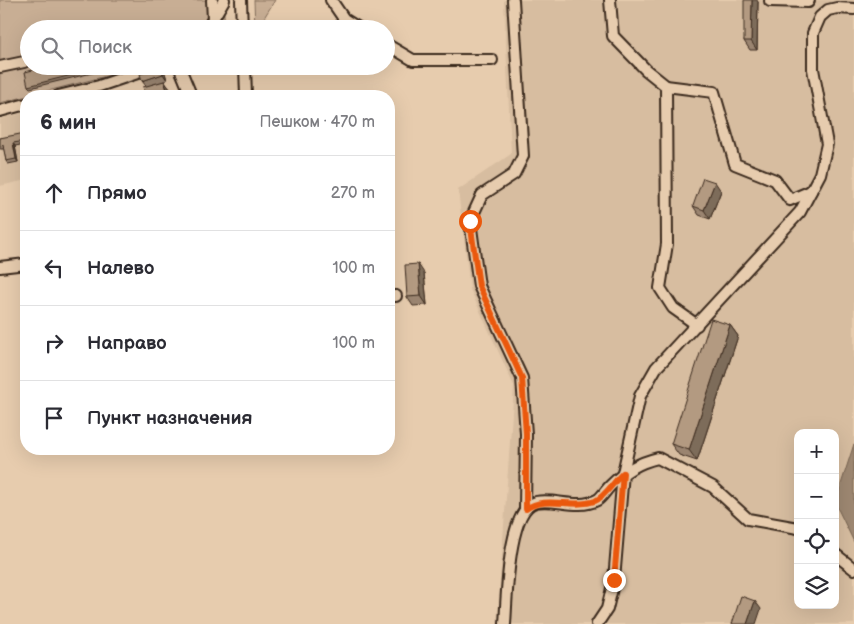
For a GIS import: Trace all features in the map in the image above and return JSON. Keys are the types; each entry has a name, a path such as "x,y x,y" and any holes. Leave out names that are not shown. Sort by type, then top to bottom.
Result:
{"lane":[{"path":"210,20 212,0"},
{"path":"212,20 224,0"},
{"path":"241,0 242,20"},
{"path":"332,0 346,20"},
{"path":"513,0 522,156 514,174 482,196 470,221 479,286 522,378 526,434 526,509"},
{"path":"610,0 613,36 646,70 666,86 714,92 736,164 775,180 790,200 811,191"},
{"path":"770,1 808,1 820,17"},
{"path":"597,624 607,609 614,580 623,473 640,396 656,368 800,212 820,174 828,144 812,59 813,33 820,17 828,10 837,8 854,9"},
{"path":"395,49 413,60 492,60"},
{"path":"0,67 20,63"},
{"path":"83,90 131,75"},
{"path":"183,75 189,90"},
{"path":"245,75 246,90"},
{"path":"666,86 666,244 660,288 673,308 697,325"},
{"path":"0,111 20,106"},
{"path":"0,267 20,265"},
{"path":"505,624 512,548 519,520 526,509 535,502 575,504 597,500 623,473 640,462 658,458 713,487 748,519 794,527"},
{"path":"839,557 854,569"}],"shaded area":[{"path":"0,0 223,0 224,20 20,20 20,75 110,75 51,90 20,90 20,98 0,103"},
{"path":"254,0 275,0 263,20 255,20"},
{"path":"504,0 854,0 854,624 497,624 514,386 470,289 458,190 511,154"},
{"path":"20,114 20,181 0,186 0,119"},
{"path":"854,444 854,542 839,511 839,491"}],"building":[{"path":"744,0 752,0 751,41 744,41"},
{"path":"26,75 72,75 28,86"},
{"path":"140,75 160,75 142,81"},
{"path":"164,81 167,90 144,90 143,87"},
{"path":"20,134 20,142 13,143 16,159 6,161 3,145 0,146 0,138"},
{"path":"703,178 715,182 704,210 693,206"},
{"path":"418,264 421,296 407,297 405,265"},
{"path":"711,319 730,325 689,450 671,444"},
{"path":"741,596 755,601 747,624 732,624"}],"route":[{"path":"470,221 479,286 522,378 526,434 526,509 535,502 575,504 597,500 623,473 614,580"}]}
